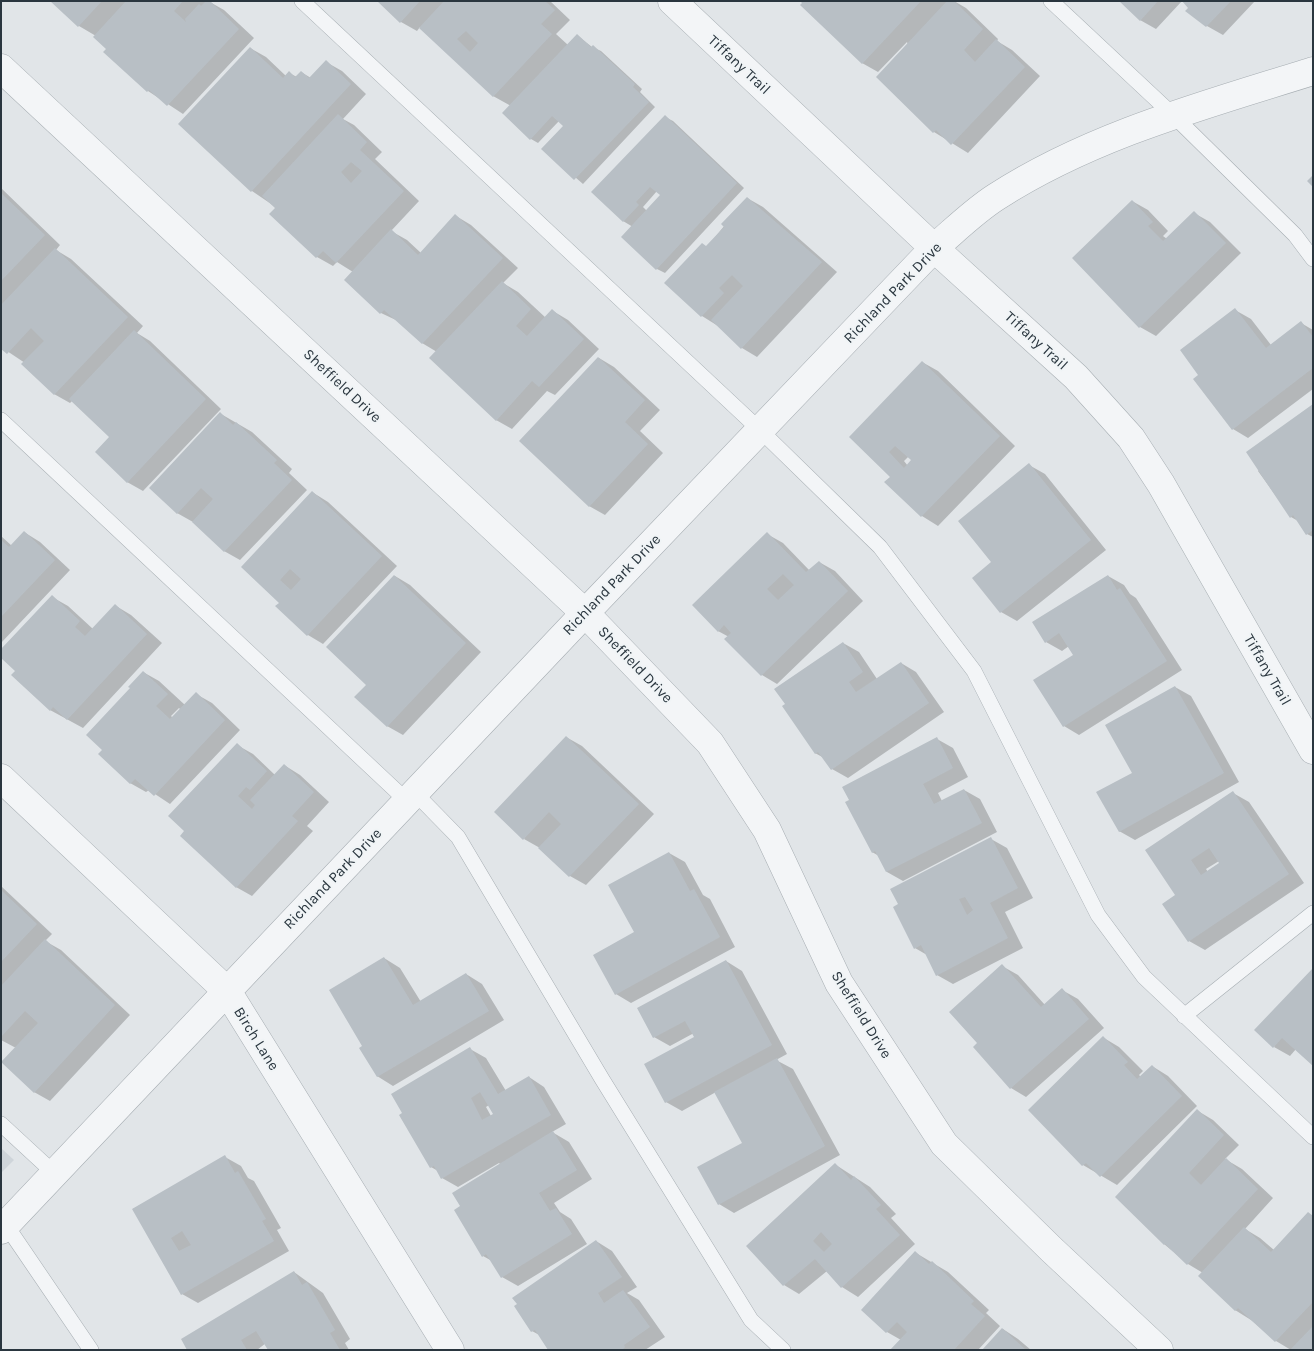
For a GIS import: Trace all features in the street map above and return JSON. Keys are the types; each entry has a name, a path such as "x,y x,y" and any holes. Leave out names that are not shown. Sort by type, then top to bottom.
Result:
{"street":[{"name":"Tiffany Trail","path":"672,1 934,248 1076,377 1131,438 1161,484 1313,750"},
{"name":"Sheffield Drive","path":"1,68 585,613 710,743 766,830 839,983 944,1144 1159,1350"},
{"name":"Richland Park Drive","path":"4,1228 226,991 585,613 761,432 934,248 994,198 1053,164 1174,116 1313,70"},
{"name":"Birch Lane","path":"1,778 226,991 450,1350"}],"lane":[{"path":"302,1 761,432 880,547 974,671 1098,914 1144,977 1313,1137"},
{"path":"1051,1 1174,116 1295,235 1313,259"},
{"path":"1,420 411,797 458,837 602,1080 751,1320 783,1350"},
{"path":"1184,1016 1313,913"},
{"path":"1,1124 54,1173"},
{"path":"4,1228 90,1350"}],"shaded area":[{"path":"1,1148 14,1160 1,1173"}],"building":[{"path":"50,1 102,1 78,27"},
{"path":"126,1 183,1 174,11 186,22 185,19 199,4 201,6 206,1 210,1 239,29 167,106 149,90 147,92 103,52 106,49 93,37"},
{"path":"377,1 420,1 400,23"},
{"path":"444,1 545,1 555,10 541,24 552,34 493,97 419,28","holes":["466,31 478,43 470,52 457,39"]},
{"path":"800,1 921,1 862,64 800,5 802,3"},
{"path":"947,1 954,1 983,29 964,50 975,62 996,39 1025,67 951,145 936,130 933,133 876,77"},
{"path":"1119,1 1158,1 1140,21"},
{"path":"1182,1 1231,1 1206,27 1185,11 1188,8"},
{"path":"577,34 591,47 593,45 635,84 633,87 649,102 574,180 541,149 563,126 552,116 530,140 502,113"},
{"path":"250,47 283,78 289,71 295,77 301,71 309,78 326,60 351,84 251,192 178,124"},
{"path":"338,114 367,142 360,150 404,191 336,263 323,251 316,258 269,214 275,208 262,196","holes":["351,162 362,171 351,183 341,172"]},
{"path":"665,115 737,183 656,270 621,237 660,195 650,187 636,202 639,205 623,222 591,192"},
{"path":"1313,175 1313,187 1307,181"},
{"path":"1,193 45,235 1,281"},
{"path":"747,197 822,262 741,349 711,320 743,286 732,275 719,288 724,293 701,317 664,283 702,243 706,246 724,227 721,224"},
{"path":"1132,200 1153,222 1148,226 1163,241 1194,211 1226,243 1139,328 1072,258"},
{"path":"455,214 503,258 422,344 384,310 380,314 344,280 391,229 418,255"},
{"path":"55,248 128,317 54,395 21,364 44,341 31,328 7,354 1,349 1,305"},
{"path":"502,281 531,309 516,326 527,336 552,309 584,339 539,387 532,381 496,421 429,358"},
{"path":"1235,308 1266,348 1301,321 1313,337 1313,368 1232,430 1193,379 1198,375 1180,350"},
{"path":"134,330 206,399 127,483 95,452 109,437 69,399"},
{"path":"598,357 645,400 625,422 648,444 589,507 519,441"},
{"path":"922,361 1000,436 921,517 884,482 890,477 849,437","holes":["895,446 911,460 904,468 889,452"]},
{"path":"1313,404 1313,530 1306,535 1293,515 1290,518 1246,452"},
{"path":"220,412 233,425 236,422 277,460 274,463 292,480 224,552 192,522 213,499 201,488 177,514 149,488"},
{"path":"1029,463 1091,540 1000,613 972,578 991,562 958,521"},
{"path":"312,491 382,556 307,636 275,606 279,603 241,567","holes":["290,569 301,579 291,590 280,580"]},
{"path":"24,531 55,560 1,617 1,540 9,547"},
{"path":"767,532 806,572 819,561 848,591 761,676 724,639 731,633 724,625 718,632 692,605","holes":["783,574 794,585 778,600 767,589"]},
{"path":"394,575 466,643 387,727 354,697 366,685 326,647"},
{"path":"1108,575 1117,590 1120,588 1167,661 1063,727 1033,680 1073,655 1059,633 1045,643 1032,622"},
{"path":"52,595 80,621 75,627 85,636 115,604 147,634 67,720 53,707 50,711 11,675 15,671 1,658 1,649"},
{"path":"843,642 863,672 849,682 856,692 901,662 929,703 831,770 818,752 815,754 782,706 785,704 774,689"},
{"path":"143,671 168,694 156,706 170,719 196,692 225,720 154,796 135,779 130,784 98,754 102,750 86,735 130,688 128,687"},
{"path":"1175,686 1224,773 1119,832 1096,792 1132,773 1105,725"},
{"path":"566,736 639,804 569,877 538,848 561,824 549,812 523,840 494,812"},
{"path":"937,737 953,768 923,784 934,804 964,789 982,823 886,872 875,851 872,853 845,802 849,800 842,787"},
{"path":"237,743 267,771 250,790 246,787 238,796 252,809 255,805 250,800 284,764 314,792 292,816 298,821 236,888 180,836 184,831 168,816"},
{"path":"1233,791 1289,874 1188,942 1162,904 1175,895 1145,850","holes":["1209,848 1219,863 1201,875 1191,860"]},
{"path":"991,837 1018,888 990,903 1008,938 936,976 921,945 914,949 893,907 898,904 890,889","holes":["965,897 973,910 967,915 959,899"]},
{"path":"669,852 690,891 694,889 720,937 615,995 593,955 634,932 608,885"},
{"path":"1,890 37,924 1,962"},
{"path":"45,939 115,1005 34,1093 1,1062 38,1023 25,1011 1,1037 1,986"},
{"path":"384,957 413,1005 466,973 489,1011 377,1077 359,1048 362,1046 329,990"},
{"path":"726,960 772,1045 665,1103 644,1064 694,1037 685,1021 653,1038 637,1008"},
{"path":"1002,964 1041,1007 1062,988 1089,1019 1010,1089 973,1047 977,1043 949,1012"},
{"path":"1313,968 1313,1066 1282,1038 1273,1048 1254,1030"},
{"path":"1103,1036 1128,1062 1124,1065 1137,1079 1152,1065 1182,1096 1100,1177 1086,1163 1082,1166 1028,1110"},
{"path":"470,1047 498,1094 529,1076 551,1115 441,1179 434,1166 430,1168 399,1115 402,1113 391,1094","holes":["480,1092 493,1114 482,1120 471,1098"]},
{"path":"777,1058 825,1146 718,1205 697,1167 742,1143 714,1092"},
{"path":"1197,1109 1224,1135 1189,1173 1201,1185 1226,1158 1258,1189 1187,1265 1115,1197"},
{"path":"553,1131 577,1170 539,1193 550,1211 556,1208 572,1234 501,1278 486,1254 482,1257 454,1210 460,1206 452,1193"},
{"path":"225,1155 235,1173 238,1171 266,1219 262,1221 274,1241 181,1295 132,1209","holes":["182,1231 191,1245 179,1251 171,1238"]},
{"path":"835,1163 851,1180 854,1176 881,1205 876,1209 900,1235 841,1288 815,1259 783,1286 746,1246","holes":["821,1232 832,1244 824,1252 813,1241"]},
{"path":"1308,1212 1313,1216 1313,1302 1275,1342 1238,1308 1235,1311 1198,1276 1244,1227 1271,1252"},
{"path":"596,1240 622,1277 598,1293 604,1303 623,1290 650,1327 624,1345 625,1347 622,1350 548,1350 535,1330 531,1332 514,1306 517,1304 512,1298"},
{"path":"915,1251 929,1264 932,1261 974,1301 971,1304 985,1316 954,1350 890,1350 907,1332 897,1322 886,1333 861,1310"},
{"path":"294,1271 302,1285 307,1282 335,1330 330,1333 340,1350 268,1350 256,1331 241,1340 247,1350 187,1350 181,1339"},
{"path":"1313,1326 1313,1350 1290,1350"},
{"path":"1002,1328 1026,1350 982,1350"}]}
